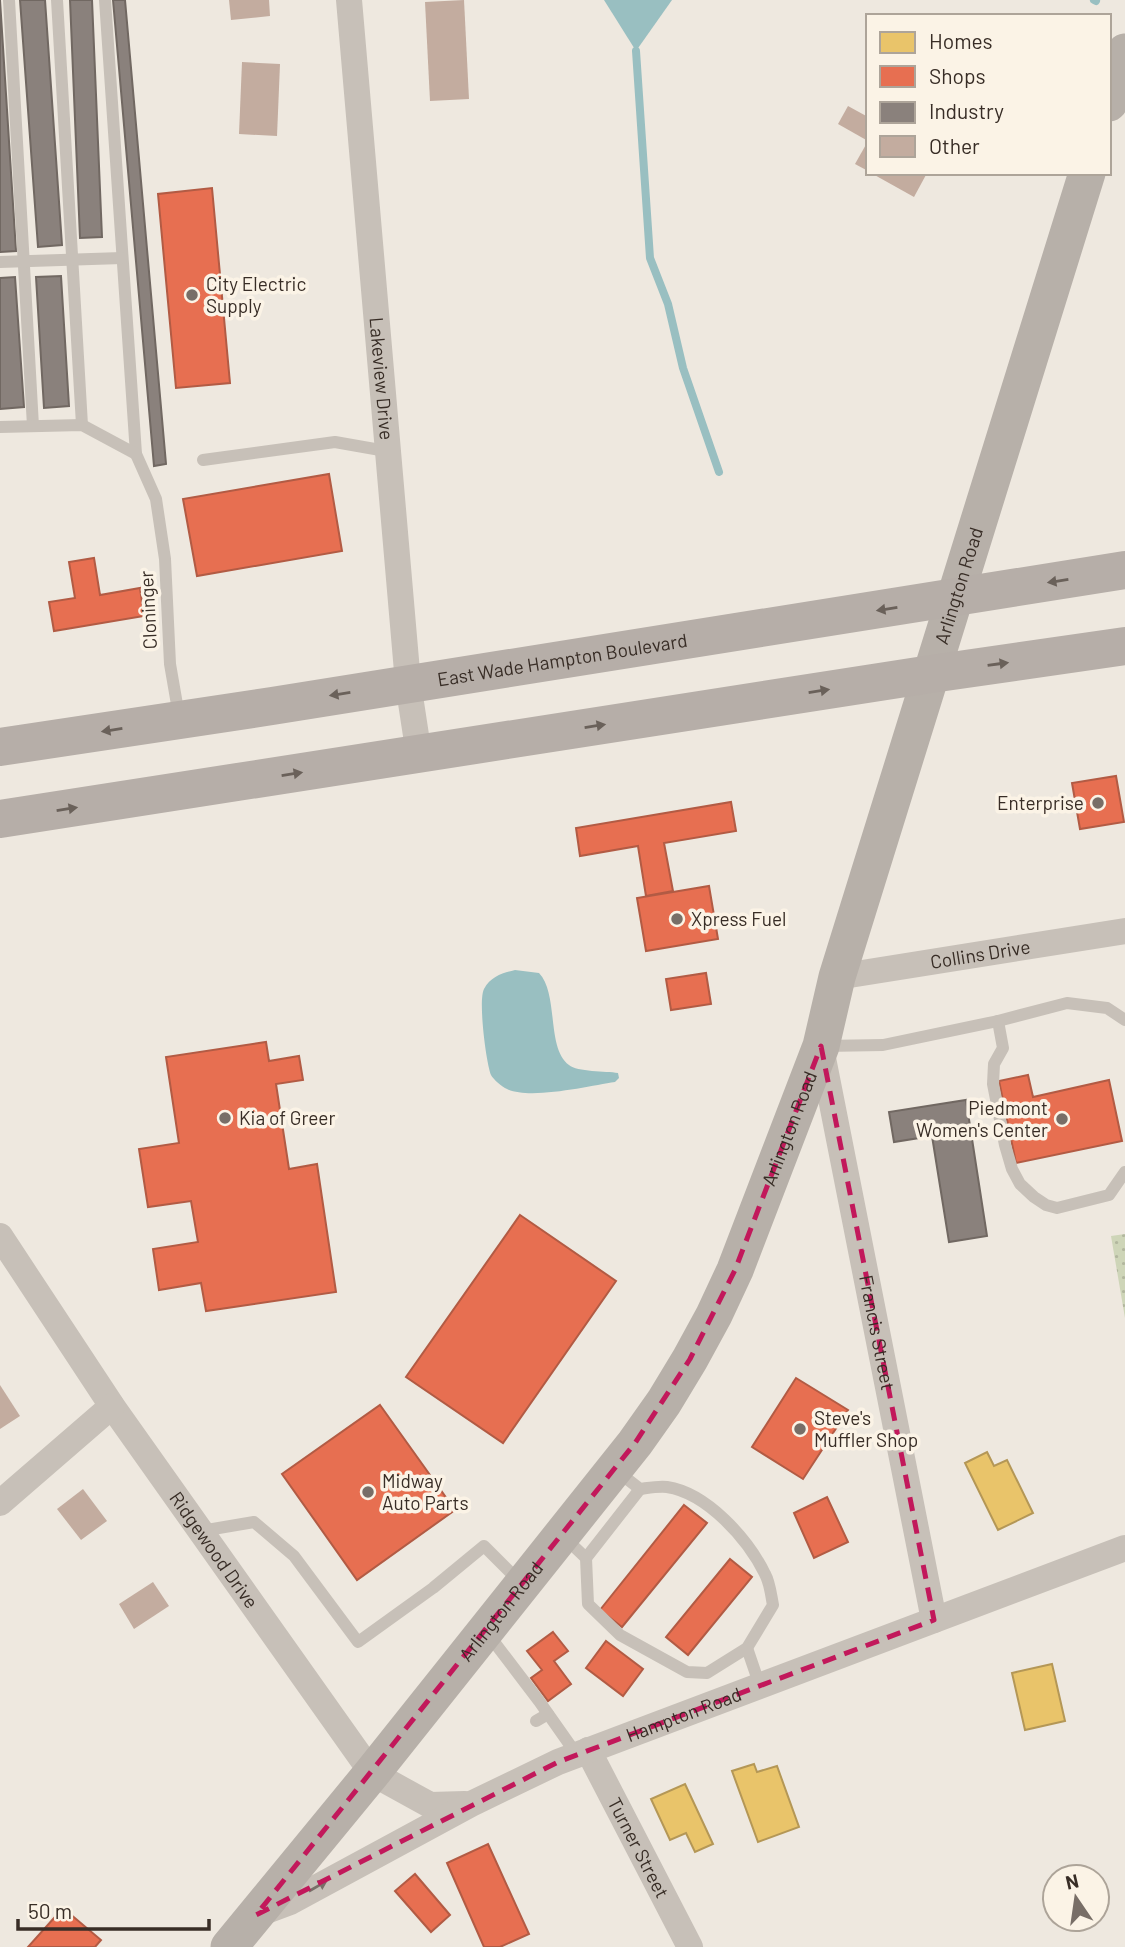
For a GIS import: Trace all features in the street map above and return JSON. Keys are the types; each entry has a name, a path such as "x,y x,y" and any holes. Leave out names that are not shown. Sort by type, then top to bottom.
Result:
{"main road":[{"path":"1111,97 1125,52"},
{"name":"Arlington Road","path":"229,1947 522,1584 574,1546 627,1479 664,1402 714,1315 735,1270 821,1046 837,977 1086,175"},
{"name":"East Wade Hampton Boulevard","path":"0,747 1125,570"},
{"path":"0,820 1125,646"}],"street":[{"name":"Lakeview Drive","path":"349,0 386,451 408,683 419,755"},
{"name":"Collins Drive","path":"837,977 1125,931"},
{"name":"Francis Street","path":"821,1046 934,1620"},
{"name":"Ridgewood Drive","path":"0,1236 112,1406 372,1773 430,1805 471,1804"},
{"path":"0,1503 112,1406"},
{"name":"Hampton Road","path":"256,1915 290,1902 471,1804 582,1753 712,1687 760,1686 1125,1548"},
{"name":"Turner Street","path":"582,1753 690,1947"}],"lane":[{"path":"9,0 33,426"},
{"path":"57,0 82,425"},
{"name":"Cloninger","path":"105,0 136,454 156,499 165,559 170,664 179,720"},
{"path":"0,262 122,258"},
{"path":"0,427 82,425 136,454"},
{"path":"203,460 335,442 386,451"},
{"path":"821,1046 883,1045 998,1021 1067,1003 1108,1008 1125,1020"},
{"path":"998,1021 1003,1048 994,1064 993,1084 1005,1145 1012,1170 1020,1184 1046,1205 1057,1208 1109,1195 1125,1172"},
{"path":"574,1546 588,1604 620,1635 712,1687 747,1648 773,1605 766,1576 745,1543 723,1518 692,1496 627,1479"},
{"path":"201,1531 254,1522 294,1556 358,1642 433,1588 484,1546 522,1584"},
{"path":"486,1630 548,1714 582,1753"},
{"path":"747,1648 760,1686"},
{"path":"536,1721 548,1714"}],"highlighted area":[{"path":"821,1046 934,1620 558,1762 256,1915 635,1443 690,1359 735,1270"}],"green space":[{"path":"1125,1234 1125,1318 1111,1236"}],"water":[{"path":"604,0 672,0 636,51"},
{"path":"515,970 539,973 545,982 557,1046 569,1065 585,1070 618,1073 619,1078 615,1082 530,1093 507,1089 494,1079 485,1045 482,995 494,978"}],"building: Homes":[{"path":"987,1452 994,1466 1007,1460 1033,1513 998,1530 965,1463"},
{"path":"1052,1664 1065,1721 1025,1730 1012,1673"},
{"path":"754,1764 757,1772 777,1766 799,1827 758,1842 732,1771"},
{"path":"685,1784 713,1844 695,1852 686,1833 670,1840 651,1799"}],"building: Shops":[{"path":"212,188 230,383 176,388 158,194"},
{"path":"329,474 342,551 197,576 183,499"},
{"path":"94,558 100,595 140,588 144,616 54,631 49,602 75,598 69,562"},
{"name":"Enterprise","path":"1116,776 1124,822 1080,829 1072,783"},
{"name":"Xpress Fuel","path":"731,802 736,831 664,843 673,891 646,896 638,846 580,856 576,828"},
{"name":"Xpress Fuel","path":"709,886 718,939 646,951 637,898"},
{"path":"706,973 711,1004 671,1010 666,979"},
{"path":"266,1042 269,1061 299,1056 303,1080 276,1084 289,1169 317,1164 336,1292 206,1311 201,1283 159,1290 153,1249 198,1242 191,1201 148,1207 139,1149 179,1143 166,1057"},
{"name":"Piedmont Women's Center","path":"1028,1075 1033,1097 1109,1080 1122,1141 1016,1163 999,1081"},
{"path":"520,1215 616,1281 503,1443 406,1377"},
{"name":"Steve's Muffler Shop","path":"796,1378 848,1410 803,1479 752,1447"},
{"name":"Midway Auto Parts","path":"380,1405 455,1510 357,1580 282,1474"},
{"path":"827,1497 848,1542 814,1558 794,1513"},
{"path":"684,1505 707,1523 622,1627 600,1610"},
{"path":"730,1559 752,1577 688,1655 666,1637"},
{"path":"553,1632 568,1651 554,1661 571,1684 548,1701 531,1678 542,1670 527,1651"},
{"path":"606,1641 643,1669 623,1696 586,1668"},
{"path":"488,1844 529,1934 500,1947 484,1947 447,1863"},
{"path":"415,1874 450,1915 431,1932 395,1891"},
{"path":"63,1908 101,1940 95,1947 28,1947"}],"building: Industry":[{"path":"0,0 16,251 0,252"},
{"path":"20,0 45,0 62,245 38,247"},
{"path":"70,0 92,0 102,237 80,238"},
{"path":"113,0 125,0 166,464 154,466"},
{"path":"61,276 69,406 44,408 36,277"},
{"path":"15,277 24,407 0,409 0,278"},
{"path":"966,1100 987,1236 949,1242 932,1136 894,1142 889,1112"}],"building: Other":[{"path":"229,0 269,0 270,16 231,20"},
{"path":"464,0 469,99 430,101 425,2"},
{"path":"242,62 280,64 277,136 239,134"},
{"path":"848,106 866,116 866,140 838,124"},
{"path":"866,145 866,170 855,164"},
{"path":"875,175 926,175 914,197"},
{"path":"0,1385 20,1416 0,1429"},
{"path":"83,1489 107,1521 81,1540 57,1509"},
{"path":"153,1582 169,1606 134,1629 119,1604"}],"waterway":[{"path":"636,51 650,258 668,304 683,368 719,472"}],"place":[{"name":"City Electric Supply","path":"192,295"},
{"name":"Enterprise","path":"1098,803"},
{"name":"Xpress Fuel","path":"677,919"},
{"name":"Kia of Greer","path":"225,1118"},
{"name":"Piedmont Women's Center","path":"1062,1119"},
{"name":"Steve's Muffler Shop","path":"800,1429"},
{"name":"Midway Auto Parts","path":"368,1492"}]}
